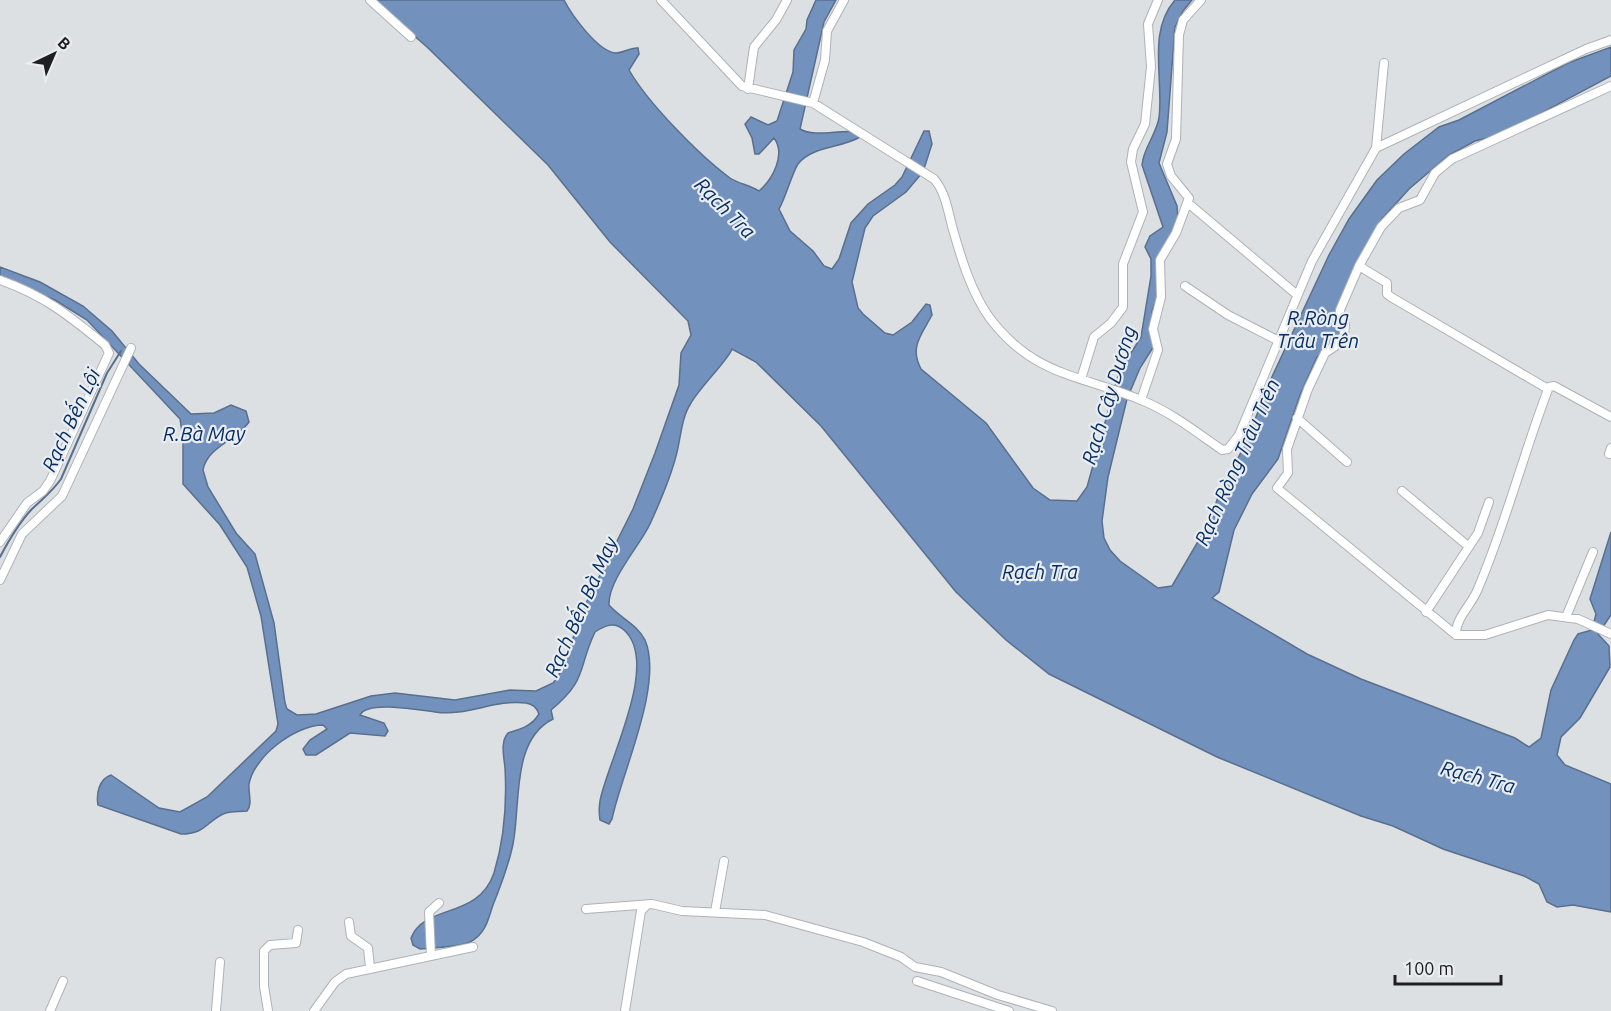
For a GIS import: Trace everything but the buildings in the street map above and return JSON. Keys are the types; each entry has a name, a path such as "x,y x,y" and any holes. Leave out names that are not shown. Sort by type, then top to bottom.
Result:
{"street":[{"path":"370,0 411,37"},
{"path":"661,0 737,82 748,89 812,103 930,176 944,196 973,288 988,315 1010,342 1041,366 1139,399 1173,415 1222,450 1228,449 1239,435 1296,294 1324,235 1376,148 1384,63"},
{"path":"748,89 754,47 776,20 787,0"},
{"path":"812,103 825,60 827,31 844,0"},
{"path":"1081,379 1094,337 1111,324 1123,307 1123,264 1143,213 1131,162 1133,149 1145,124 1152,67 1148,24 1158,0"},
{"path":"1139,399 1158,350 1153,329 1161,297 1160,260 1176,233 1188,202 1186,191 1171,176 1167,164 1176,139 1179,35 1183,20 1201,0"},
{"path":"1376,148 1586,49 1611,40"},
{"path":"1611,87 1452,159 1435,173 1420,200 1399,208 1381,227 1359,266 1339,313 1345,325 1344,335 1337,345 1324,355 1297,418 1287,450 1288,470 1278,490 1456,635 1485,636 1541,616 1578,619 1611,634"},
{"path":"1188,202 1296,294"},
{"path":"1359,266 1387,283 1387,294 1391,297 1548,389"},
{"path":"0,280 41,296 64,311 105,345 109,352 50,481 43,491 27,503 0,542"},
{"path":"1185,286 1228,315 1277,340"},
{"path":"0,580 22,534 62,496 131,350"},
{"path":"1456,635 1456,626 1473,600 1499,538 1548,389 1551,385 1611,417"},
{"path":"1297,418 1347,462"},
{"path":"1402,492 1468,546"},
{"path":"1426,612 1478,533 1489,502"},
{"path":"1566,617 1593,552"},
{"path":"715,912 724,861"},
{"path":"431,953 429,912 440,903"},
{"path":"586,909 652,904 682,911 765,915 863,942 901,957 915,967 941,972 998,995 1052,1011"},
{"path":"625,1011 632,955 641,911 646,906"},
{"path":"349,922 351,936 368,948 370,969"},
{"path":"268,1011 264,986 264,951 270,945 296,942 298,930"},
{"path":"314,1011 346,974 431,953 473,947"},
{"path":"216,1011 220,962"},
{"path":"50,1011 63,981"},
{"path":"917,981 1009,1011"}],"water":[{"name":"Rạch Tra","path":"373,0 564,0 579,23 601,46 616,53 638,48 639,54 629,70 648,98 689,142 718,168 733,180 759,191 773,173 779,151 774,138 759,154 755,154 752,138 745,124 751,117 768,125 777,121 793,72 794,50 806,29 807,20 816,0 836,0 824,22 800,129 813,133 850,131 857,132 860,137 819,150 804,158 796,168 779,209 790,231 813,251 824,266 832,269 839,259 851,223 868,204 895,185 902,177 924,131 929,131 932,144 923,172 906,192 873,216 865,228 852,282 858,308 885,333 893,335 912,322 926,304 930,305 932,315 918,341 916,354 921,369 986,423 1033,488 1050,500 1077,501 1087,487 1119,372 1141,337 1151,276 1151,259 1145,247 1150,236 1163,227 1142,165 1159,118 1158,56 1161,26 1175,0 1192,0 1175,27 1167,132 1159,163 1177,206 1178,222 1158,259 1158,295 1152,311 1154,346 1140,368 1127,399 1108,477 1102,521 1104,538 1110,550 1120,561 1158,588 1172,586 1210,521 1220,491 1245,445 1270,381 1329,255 1349,219 1377,180 1404,154 1439,127 1459,120 1568,63 1611,47 1611,76 1500,135 1475,141 1449,155 1409,189 1382,219 1356,264 1336,313 1341,331 1337,340 1317,357 1300,395 1278,459 1252,494 1234,530 1219,592 1212,598 1307,654 1361,679 1515,738 1529,747 1541,738 1551,690 1574,640 1578,634 1592,630 1596,614 1590,599 1611,532 1611,615 1598,634 1609,646 1610,667 1580,718 1561,737 1557,755 1565,765 1611,784 1611,912 1573,905 1557,907 1547,902 1539,884 1524,876 1443,849 1393,826 1361,816 1217,757 1049,674 1006,640 956,592 821,426 756,362 732,349 688,409 674,465 661,499 645,533 613,585 610,595 609,605 642,634 649,658 649,680 645,704 612,819 609,824 600,820 600,801 635,688 637,665 634,645 624,630 613,625 605,626 595,632 576,682 551,710 553,719 540,729 530,742 520,774 513,844 509,859 486,926 475,939 459,945 420,949 413,945 411,938 418,927 428,920 476,898 486,888 494,873 500,848 506,795 504,741 508,733 526,726 539,714 531,704 503,703 447,713 394,707 373,708 365,710 360,715 384,723 388,731 385,736 350,733 316,755 306,755 303,749 310,740 327,729 323,725 301,730 278,744 259,763 249,784 250,802 247,811 223,814 189,834 181,834 98,805 99,787 111,775 159,808 180,812 207,797 276,731 278,724 261,616 247,567 220,525 183,484 183,439 180,419 87,320 55,300 0,279 0,267 40,282 83,306 112,331 139,364 191,414 214,413 231,405 246,411 249,422 210,455 203,470 208,487 236,533 255,554 274,623 285,703 287,709 297,715 316,714 371,696 395,693 455,700 510,690 536,691 553,683 558,677 587,601 633,509 679,385 681,353 691,335 688,321 610,242 548,165 427,47"}],"waterway":[{"name":"Rạch Bến Lội","path":"0,557 22,521 61,479 107,373 121,351"}],"water label":[{"name":"R.Ròng Trâu Trên","path":"1318,330"},
{"name":"Rạch Cây Dương","path":"1109,395"},
{"name":"R.Bà May","path":"204,434"},
{"name":"Rạch Ròng Trâu Trên","path":"1237,462"},
{"name":"Rạch Bến Bà May","path":"581,607"}]}
